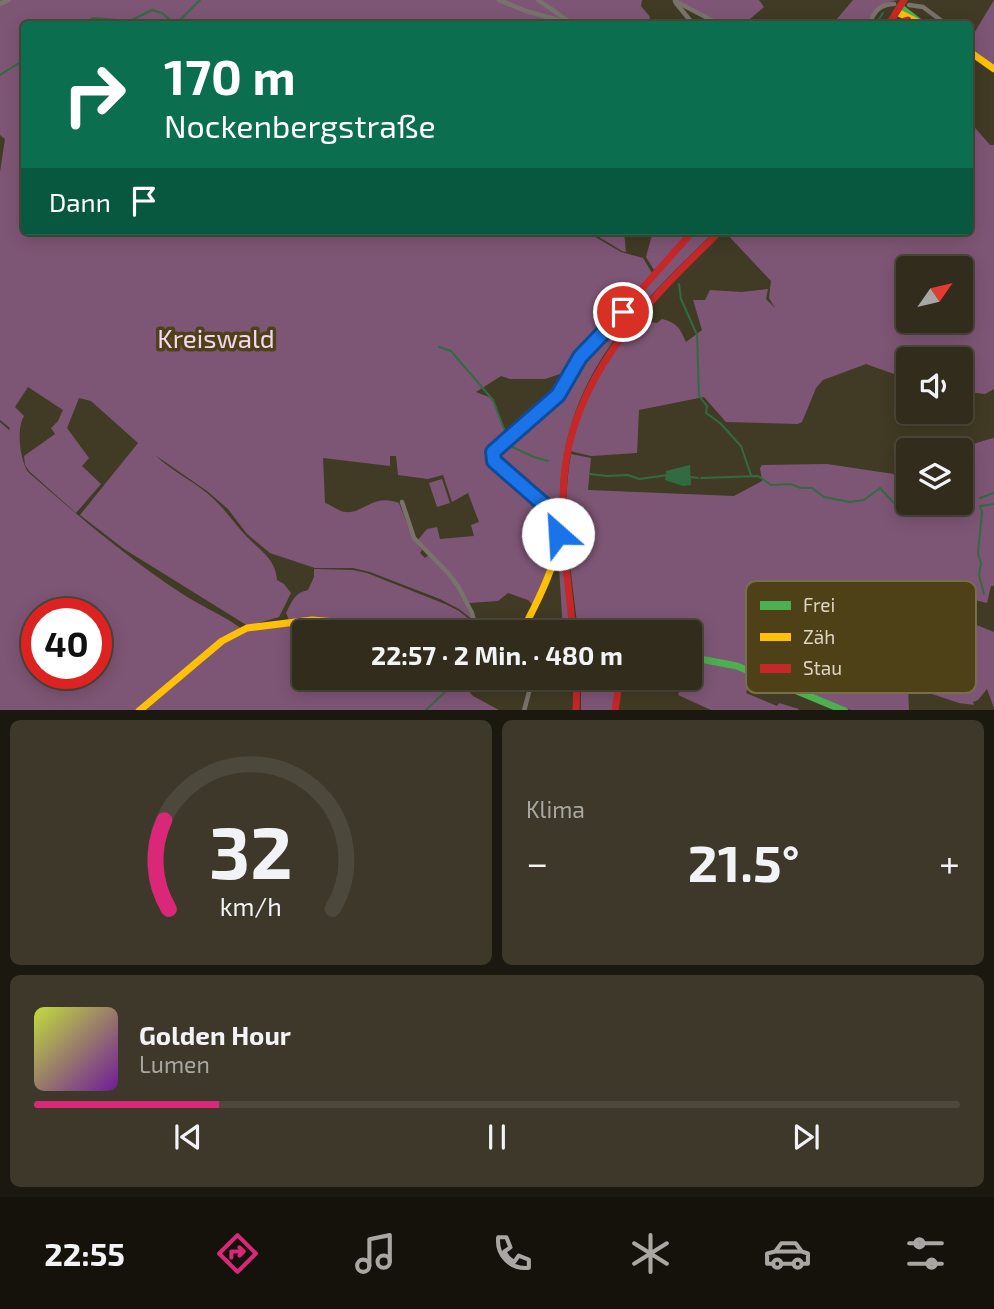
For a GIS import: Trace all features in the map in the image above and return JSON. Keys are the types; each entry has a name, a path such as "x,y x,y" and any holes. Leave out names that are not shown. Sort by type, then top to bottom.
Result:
{"street":[{"path":"0,4 9,0"},
{"path":"499,0 564,21"},
{"path":"538,0 569,21"},
{"path":"675,1 690,21"},
{"path":"675,1 713,21"},
{"path":"872,21 878,8 883,5 922,7 942,21"},
{"path":"901,6 908,20"},
{"path":"901,6 918,21"},
{"path":"891,21 901,6"},
{"path":"905,21 911,21"},
{"path":"973,54 994,69"},
{"path":"527,620 552,563 558,534 548,508 494,461 493,452 558,395 580,357 606,332 689,235"},
{"path":"572,620 563,501 568,448 576,414 608,352 659,291 716,235"},
{"path":"402,502 412,536 458,586 474,620"},
{"path":"139,710 222,641 247,628 292,622"},
{"path":"702,659 746,670"},
{"path":"524,710 529,690"},
{"path":"576,710 577,690"},
{"path":"615,710 618,690"},
{"path":"803,693 845,710"}],"green space":[{"name":"Kreiswald","path":"0,0 642,0 641,6 650,17 649,21 21,21 21,235 592,235 621,252 643,258 652,273 610,326 579,356 569,371 545,379 510,379 501,376 476,392 489,397 494,403 507,435 492,445 491,455 536,496 553,522 556,549 533,605 528,600 508,593 498,601 469,603 460,586 417,541 427,529 437,527 440,539 474,536 471,525 479,522 468,493 452,502 443,475 428,479 398,475 396,456 390,456 390,466 323,458 325,503 341,511 352,512 382,500 399,503 412,537 422,550 420,553 425,558 429,555 453,580 473,620 440,599 370,572 353,568 315,568 270,553 247,534 228,509 207,491 155,455 218,504 266,556 274,567 277,580 291,593 279,617 248,626 124,549 80,515 138,443 91,401 79,398 67,428 89,458 82,466 101,484 76,513 29,471 24,456 55,434 51,428 63,410 28,387 15,407 24,416 20,429 20,444 25,467 28,472 83,520 141,565 181,593 242,629 137,710 0,710 0,422 9,430 10,428 0,420 0,172 5,139 0,135"},
{"path":"676,0 759,0 764,7 748,21 715,21"},
{"path":"853,0 898,0 880,7 870,21 836,20"},
{"path":"994,0 994,66 973,51 973,35"},
{"path":"973,125 990,145 994,145 994,389 985,394 973,392 973,347 896,347 896,375 866,364 823,380 816,388 802,422 798,424 726,422 704,397 639,410 637,453 591,456 570,451 596,382 637,320 657,323 662,319 671,322 680,330 686,342 702,330 693,300 705,300 710,290 742,292 768,289 766,299 775,308 769,298 771,281 728,235 973,235"},
{"path":"596,235 624,235 626,252"},
{"path":"652,235 687,235 654,270 646,257"},
{"path":"692,235 711,235 657,289 608,349 589,381 574,416 564,455 560,499 569,620 562,620 559,567 550,575 558,550 559,538 555,518 541,500 497,462 495,453 548,407 584,357 611,329 655,274"},
{"path":"994,438 994,586 991,586 987,603 976,600 976,581 746,581 746,667 702,656 702,620 577,620 567,521 571,454 591,458 588,490 734,496 762,481 762,465 827,464 896,474 896,515 973,515 973,444"},
{"path":"442,479 450,503 437,507 429,483"},
{"path":"314,569 367,573 445,604 470,620 289,620 286,613 292,602 296,596 308,590 314,577"},
{"path":"292,624 292,690 468,690 473,696 499,710 144,710 221,644 248,630"},
{"path":"976,625 994,632 994,708 987,689 973,702 974,705 929,693 976,693"},
{"path":"702,660 746,671 746,693 777,706 779,703 799,709 711,710 678,695 680,690 702,690"},
{"path":"581,690 615,690 612,710 581,710"},
{"path":"807,693 908,693 909,710 851,710"}],"shaded area":[{"path":"690,465 691,485 683,486 665,480 666,471"}],"waterway":[{"path":"179,21 200,0"},
{"path":"130,21 152,10 162,13 170,20 183,21"},
{"path":"878,21 883,13"},
{"path":"88,21 93,18 130,21"},
{"path":"0,75 21,62"},
{"path":"679,284 681,299 697,335 699,396 707,406 706,413 720,423 741,446 751,475"},
{"path":"439,347 451,351 493,400 506,434"},
{"path":"506,444 548,461"},
{"path":"590,474 628,475 639,479 668,475"},
{"path":"701,478 758,476 771,485 790,484 812,488 824,497 850,502 864,500 880,488 896,503"},
{"path":"690,477 698,478"},
{"path":"980,498 994,493"},
{"path":"984,594 979,575 981,563 978,554 982,512 980,506 994,504"},
{"path":"426,710 447,690"}],"traffic: fast":[{"path":"900,7 918,21"},
{"path":"702,659 746,670"},
{"path":"802,693 843,710"}],"traffic: slow":[{"path":"897,12 915,21"},
{"path":"973,54 994,69"},
{"path":"528,620 551,570 557,536 555,521 541,501 494,461 493,452 558,395 581,357 632,300"},
{"path":"140,710 222,641 247,628 292,622"}],"traffic: jam":[{"path":"891,21 904,0"},
{"path":"632,300 689,235"},
{"path":"572,620 565,555 563,497 570,440 582,405 598,372 619,341 667,284 716,235"},
{"path":"576,710 577,690"},
{"path":"615,710 618,690"}],"route":[{"path":"558,534 548,508 494,461 492,455 496,447 558,395 580,357 623,312"}]}
